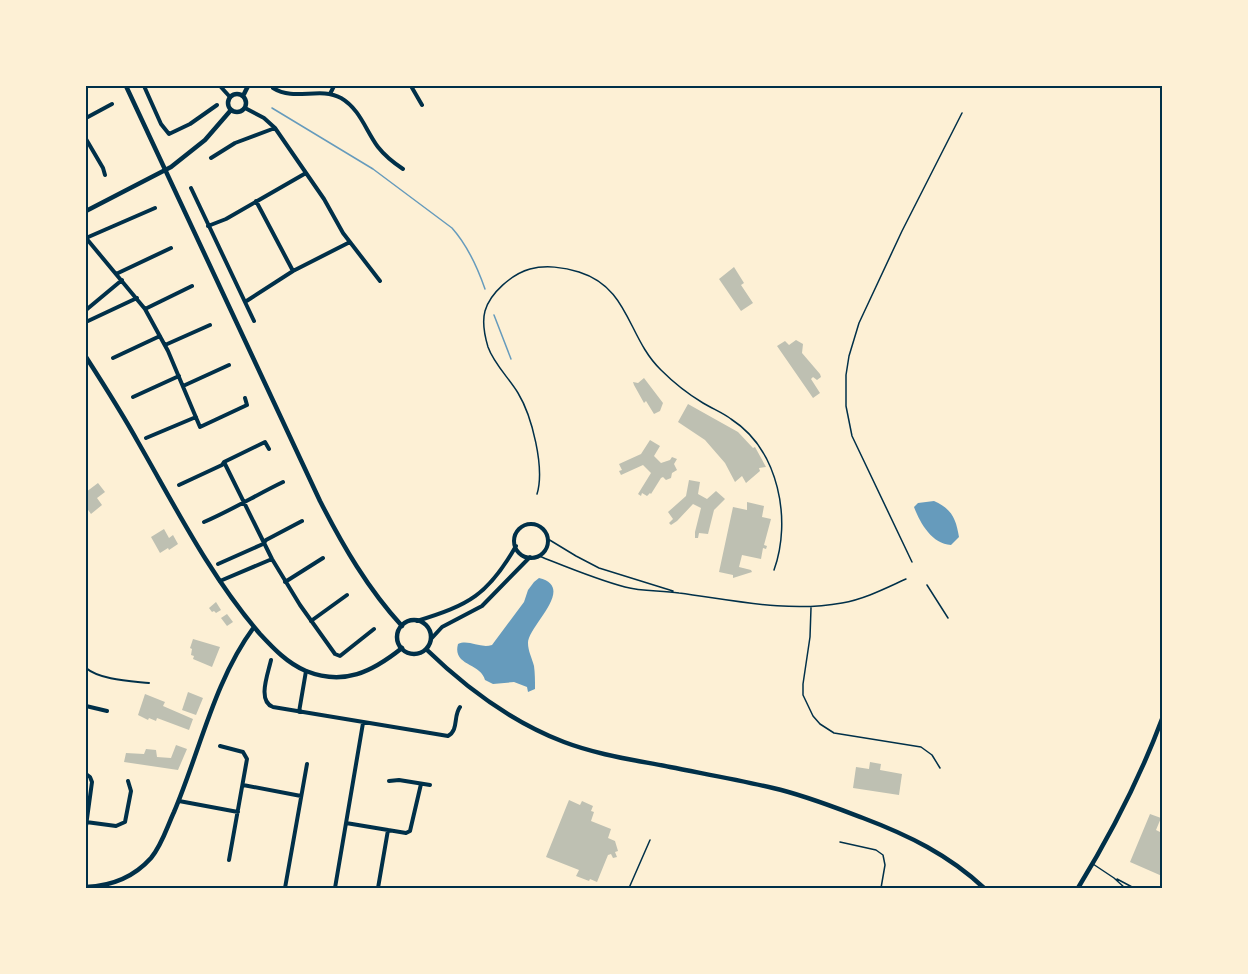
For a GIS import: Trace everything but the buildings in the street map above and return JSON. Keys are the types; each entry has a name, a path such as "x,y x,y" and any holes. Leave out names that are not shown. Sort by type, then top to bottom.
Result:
{"main road":[{"path":"126,86 302,467 337,534 368,584 402,626"},
{"path":"243,96 248,86"},
{"path":"235,94 243,96 246,100 245,108 237,112 231,110 228,103 230,98 235,94"},
{"path":"86,211 165,171 205,140 231,110"},
{"path":"86,357 115,402 180,518 220,582 254,627 285,658 306,671 330,676 356,675 376,667 402,648"},
{"path":"417,621 426,625 431,639 426,649 416,654 402,648 398,636 402,626 406,622 417,621"},
{"path":"86,887 99,887 122,880 145,864 159,844 179,801 232,661 254,627"},
{"path":"426,649 464,684 490,703 547,735 593,751 774,788 832,806 918,841 959,867 984,888"},
{"path":"1078,888 1145,764 1162,718"}],"street":[{"path":"144,86 161,124 169,134 217,105"},
{"path":"220,86 230,98"},
{"path":"330,93 334,86"},
{"path":"411,86 422,105"},
{"path":"273,88 289,95 330,93 350,104 387,158 403,169"},
{"path":"86,118 112,105"},
{"path":"245,108 258,114 275,128 350,242 380,281"},
{"path":"211,158 235,143 275,128"},
{"path":"86,139 104,168 105,175"},
{"path":"208,226 226,219 306,173"},
{"path":"191,188 254,321"},
{"path":"256,201 293,271"},
{"path":"155,207 86,238 145,309 165,345 200,427 247,405 245,398"},
{"path":"245,302 293,271 350,242"},
{"path":"116,274 171,248"},
{"path":"86,310 122,280"},
{"path":"145,309 192,286"},
{"path":"88,321 137,298"},
{"path":"165,345 210,325"},
{"path":"113,358 160,336"},
{"path":"183,386 229,365"},
{"path":"133,397 179,376"},
{"path":"146,438 196,417"},
{"path":"179,485 265,442 269,449"},
{"path":"224,462 263,544 285,582 335,654 340,656 374,629"},
{"path":"204,522 283,482"},
{"path":"218,564 263,544 267,539 302,521"},
{"path":"431,639 442,627 482,606 530,558 539,556 546,549 547,534 540,526 530,524 517,532 515,538 520,553 530,558"},
{"path":"417,621 458,608 479,595 494,580 516,546"},
{"path":"285,582 323,558"},
{"path":"220,582 272,559"},
{"path":"311,621 347,595"},
{"path":"271,660 264,696 265,702 273,707 448,736 454,730 456,712 460,706"},
{"path":"86,668 90,672 119,680 149,683"},
{"path":"299,712 306,671"},
{"path":"86,706 107,711"},
{"path":"335,888 363,723"},
{"path":"220,746 243,752 246,755 243,785 229,860"},
{"path":"285,888 307,764"},
{"path":"86,774 92,782 86,824 116,826 125,822 131,791 128,781"},
{"path":"389,781 399,780 430,785"},
{"path":"346,823 405,833 410,831 421,784"},
{"path":"243,785 302,796"},
{"path":"179,801 238,812"},
{"path":"378,888 388,830"}],"lane":[{"path":"912,562 855,446 846,406 846,375 859,323 902,231 962,113"},
{"path":"537,494 538,465 533,429 520,396 488,348 483,318 485,308 508,280 531,269 565,267 593,276 608,286 620,301 645,350 659,369 681,388 732,419 757,443 771,467 780,505 782,540 774,570"},
{"path":"548,539 599,568 677,592"},
{"path":"539,556 588,576 627,588 650,592 677,592 740,603 811,607 857,600 906,579"},
{"path":"927,585 948,618"},
{"path":"811,607 803,694 813,716 820,724 834,733 921,747 932,755 940,768"},
{"path":"629,888 650,840"},
{"path":"840,842 876,850 883,855 885,865 881,888"},
{"path":"1093,864 1134,888"},
{"path":"1114,878 1125,888"}],"water":[{"path":"934,501 945,507 955,520 959,537 951,545 938,541 928,532 914,507 918,503"},
{"path":"539,578 549,583 553,590 548,607 528,643 534,666 535,689 528,692 527,687 514,682 493,684 485,680 478,670 459,657 458,644 492,645 524,602 528,590"}],"waterway":[{"path":"272,108 373,169 452,228 472,257 485,289"},
{"path":"494,315 511,359"}]}
